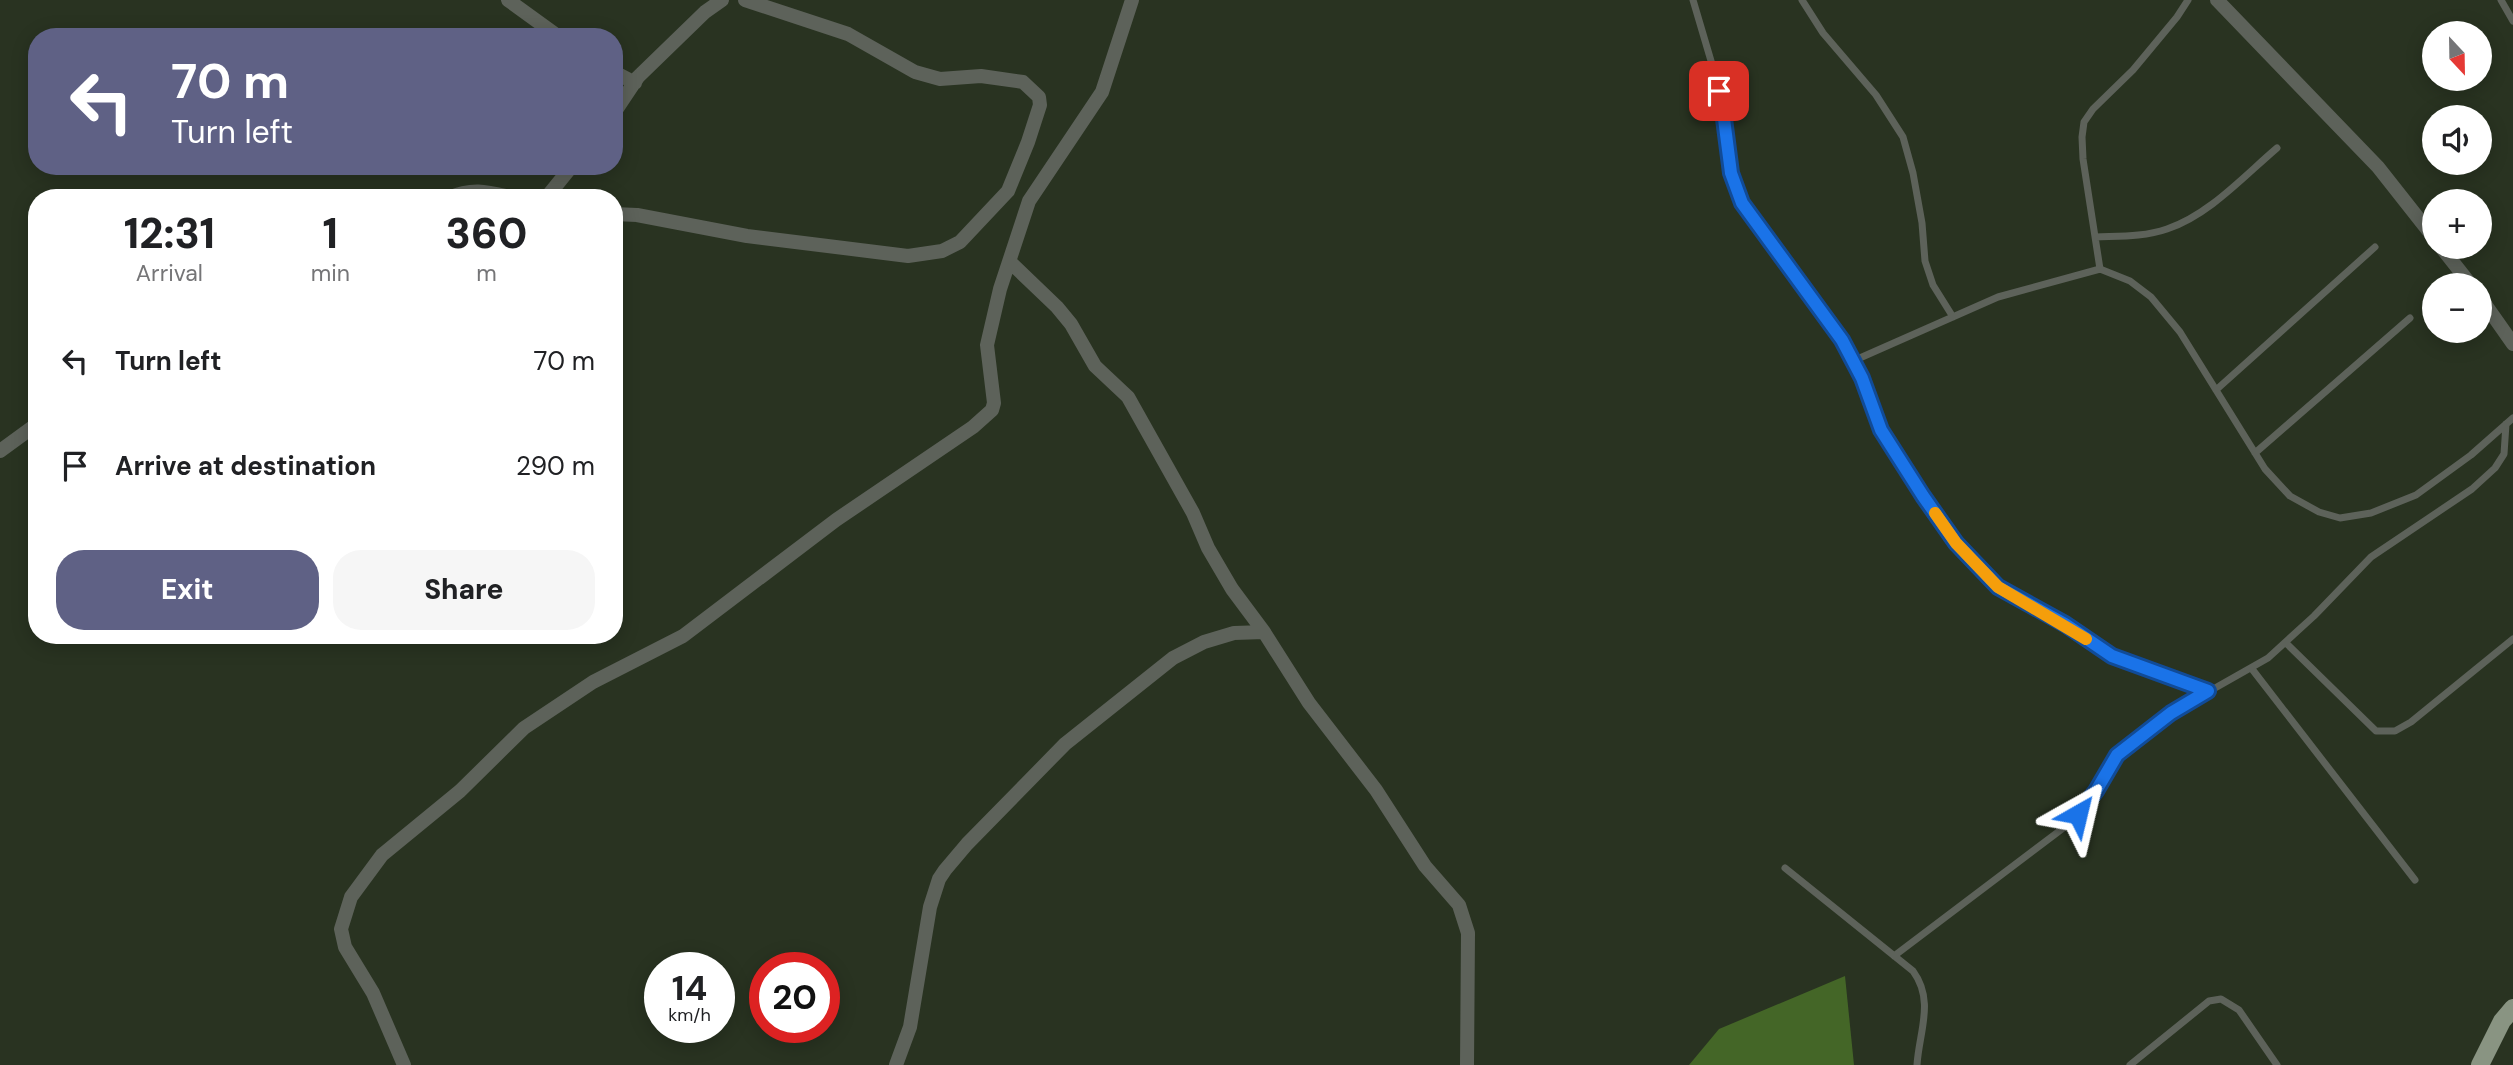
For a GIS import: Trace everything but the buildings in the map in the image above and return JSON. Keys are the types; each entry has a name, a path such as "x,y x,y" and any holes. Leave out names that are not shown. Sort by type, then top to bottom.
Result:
{"main road":[{"path":"2480,1065 2502,1021 2513,1009"}],"street":[{"path":"508,0 547,28"},
{"path":"623,100 638,78 705,12 722,0"},
{"path":"623,214 747,236 908,256 942,251 960,242 1008,191 1040,106 1039,97 1023,82 981,76 940,79 915,72 848,34 745,0"},
{"path":"404,1065 373,993 345,947 341,929 351,897 382,856 460,791 524,728 593,682 683,636 825,528 973,427 992,410 994,403 987,345 1000,289 1030,201 1102,92 1132,0"},
{"path":"2217,0 2378,167 2422,223"},
{"path":"623,77 635,83"},
{"path":"553,189 565,175"},
{"path":"2450,259 2462,273"},
{"path":"1010,262 1057,307 1071,324 1095,366 1128,397 1193,513 1208,548 1233,589 1309,703 1376,790 1425,866 1459,905 1468,933 1467,1065"},
{"path":"2492,314 2513,344"},
{"path":"0,451 28,431"},
{"path":"897,1065 910,1027 930,907 939,879 967,844 1065,744 1173,658 1204,642 1234,633 1264,632"}],"lane":[{"path":"1693,0 1714,71 1723,111 1731,173 1742,203 1842,340 1862,378 1881,430 1956,543 1998,587 2065,624 2112,656 2208,691"},
{"path":"1802,0 1823,33 1875,95 1903,137 1922,223 1925,261 1933,285 1953,317"},
{"path":"2100,269 2083,159 2084,121 2133,70 2188,0"},
{"path":"2501,0 2510,10 2513,21"},
{"path":"2096,237 2133,236 2177,225 2214,202 2277,148"},
{"path":"2216,390 2375,247"},
{"path":"1853,361 1998,297 2100,269 2130,281 2151,297 2180,332 2265,469 2290,496 2319,512 2340,518 2371,513 2416,495 2471,455 2513,418"},
{"path":"2255,453 2410,318"},
{"path":"1894,956 2066,826 2096,791 2117,755 2171,713 2252,668 2286,643 2371,556 2472,489 2496,468 2504,454 2506,424"},
{"path":"2286,643 2376,731 2395,731 2412,722 2513,639"},
{"path":"2252,668 2415,880"},
{"path":"1785,868 1913,971 1922,983 1926,1006 1917,1065"},
{"path":"2130,1065 2209,1001 2221,999 2239,1010 2277,1065"}],"shaded area":[{"path":"1845,976 1854,1065 1689,1065 1719,1029"}],"slow traffic":[{"path":"1935,513 1956,543 1998,587 2065,624 2086,639"}],"route":[{"path":"1719,91 1731,173 1742,203 1842,340 1862,378 1881,430 1956,543 1998,587 2065,624 2112,656 2208,691 2171,713 2117,755 2096,791 2078,814"}]}
